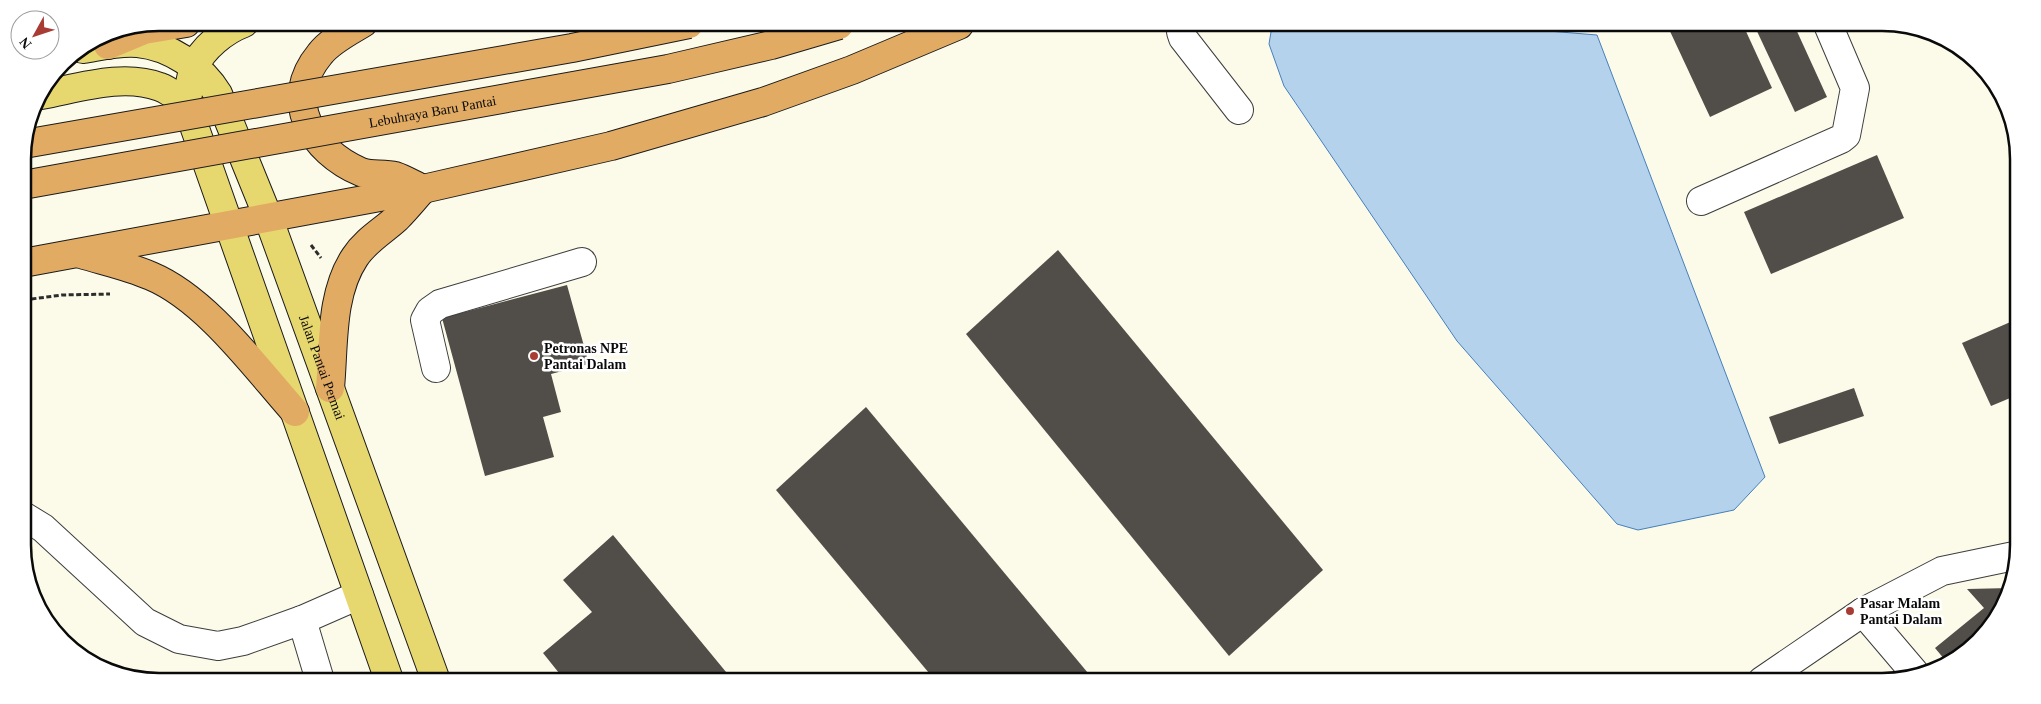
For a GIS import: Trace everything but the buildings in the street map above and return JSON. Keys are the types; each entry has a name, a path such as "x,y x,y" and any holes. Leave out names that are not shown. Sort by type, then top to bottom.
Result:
{"highway":[{"path":"348,32 321,52 310,67 303,86 304,116 315,138 332,154 347,164 363,172 395,176 422,189"},
{"path":"32,143 572,48 651,32"},
{"name":"Lebuhraya Baru Pantai","path":"32,183 668,69 771,45 814,32"},
{"path":"32,261 422,189 611,146 763,102 852,70 943,32"},
{"path":"103,44 127,36"},
{"path":"330,388 336,309 342,281 355,257 372,237 397,218 422,189"},
{"path":"77,253 150,276 176,289 197,304 295,412"}],"main road":[{"path":"228,32 207,48 194,67 186,103 387,673"},
{"name":"Jalan Pantai Permai","path":"98,47 136,43 156,46 176,55 194,67 211,83 218,94 268,217 433,673"},
{"path":"50,92 111,82 135,82 161,87 186,103"}],"street":[{"path":"1181,31 1183,38 1239,110"},
{"path":"1701,201 1841,139 1846,135 1855,88 1831,31"},
{"path":"436,368 425,320 430,311 440,304 582,262"},
{"path":"31,521 43,528 144,622 180,639 218,646 243,641 302,620 359,595"},
{"path":"1775,672 1863,612 1942,572 2009,557"},
{"path":"1863,612 1911,669"},
{"path":"302,620 318,673"}],"path":[{"path":"32,299 62,295 111,294"}],"water":[{"path":"1271,31 1550,31 1597,35 1765,477 1734,510 1638,530 1617,524 1457,341 1284,86 1269,44"}],"place":[{"name":"Petronas NPE Pantai Dalam","path":"534,356"},
{"name":"Pasar Malam Pantai Dalam","path":"1850,611"}]}
